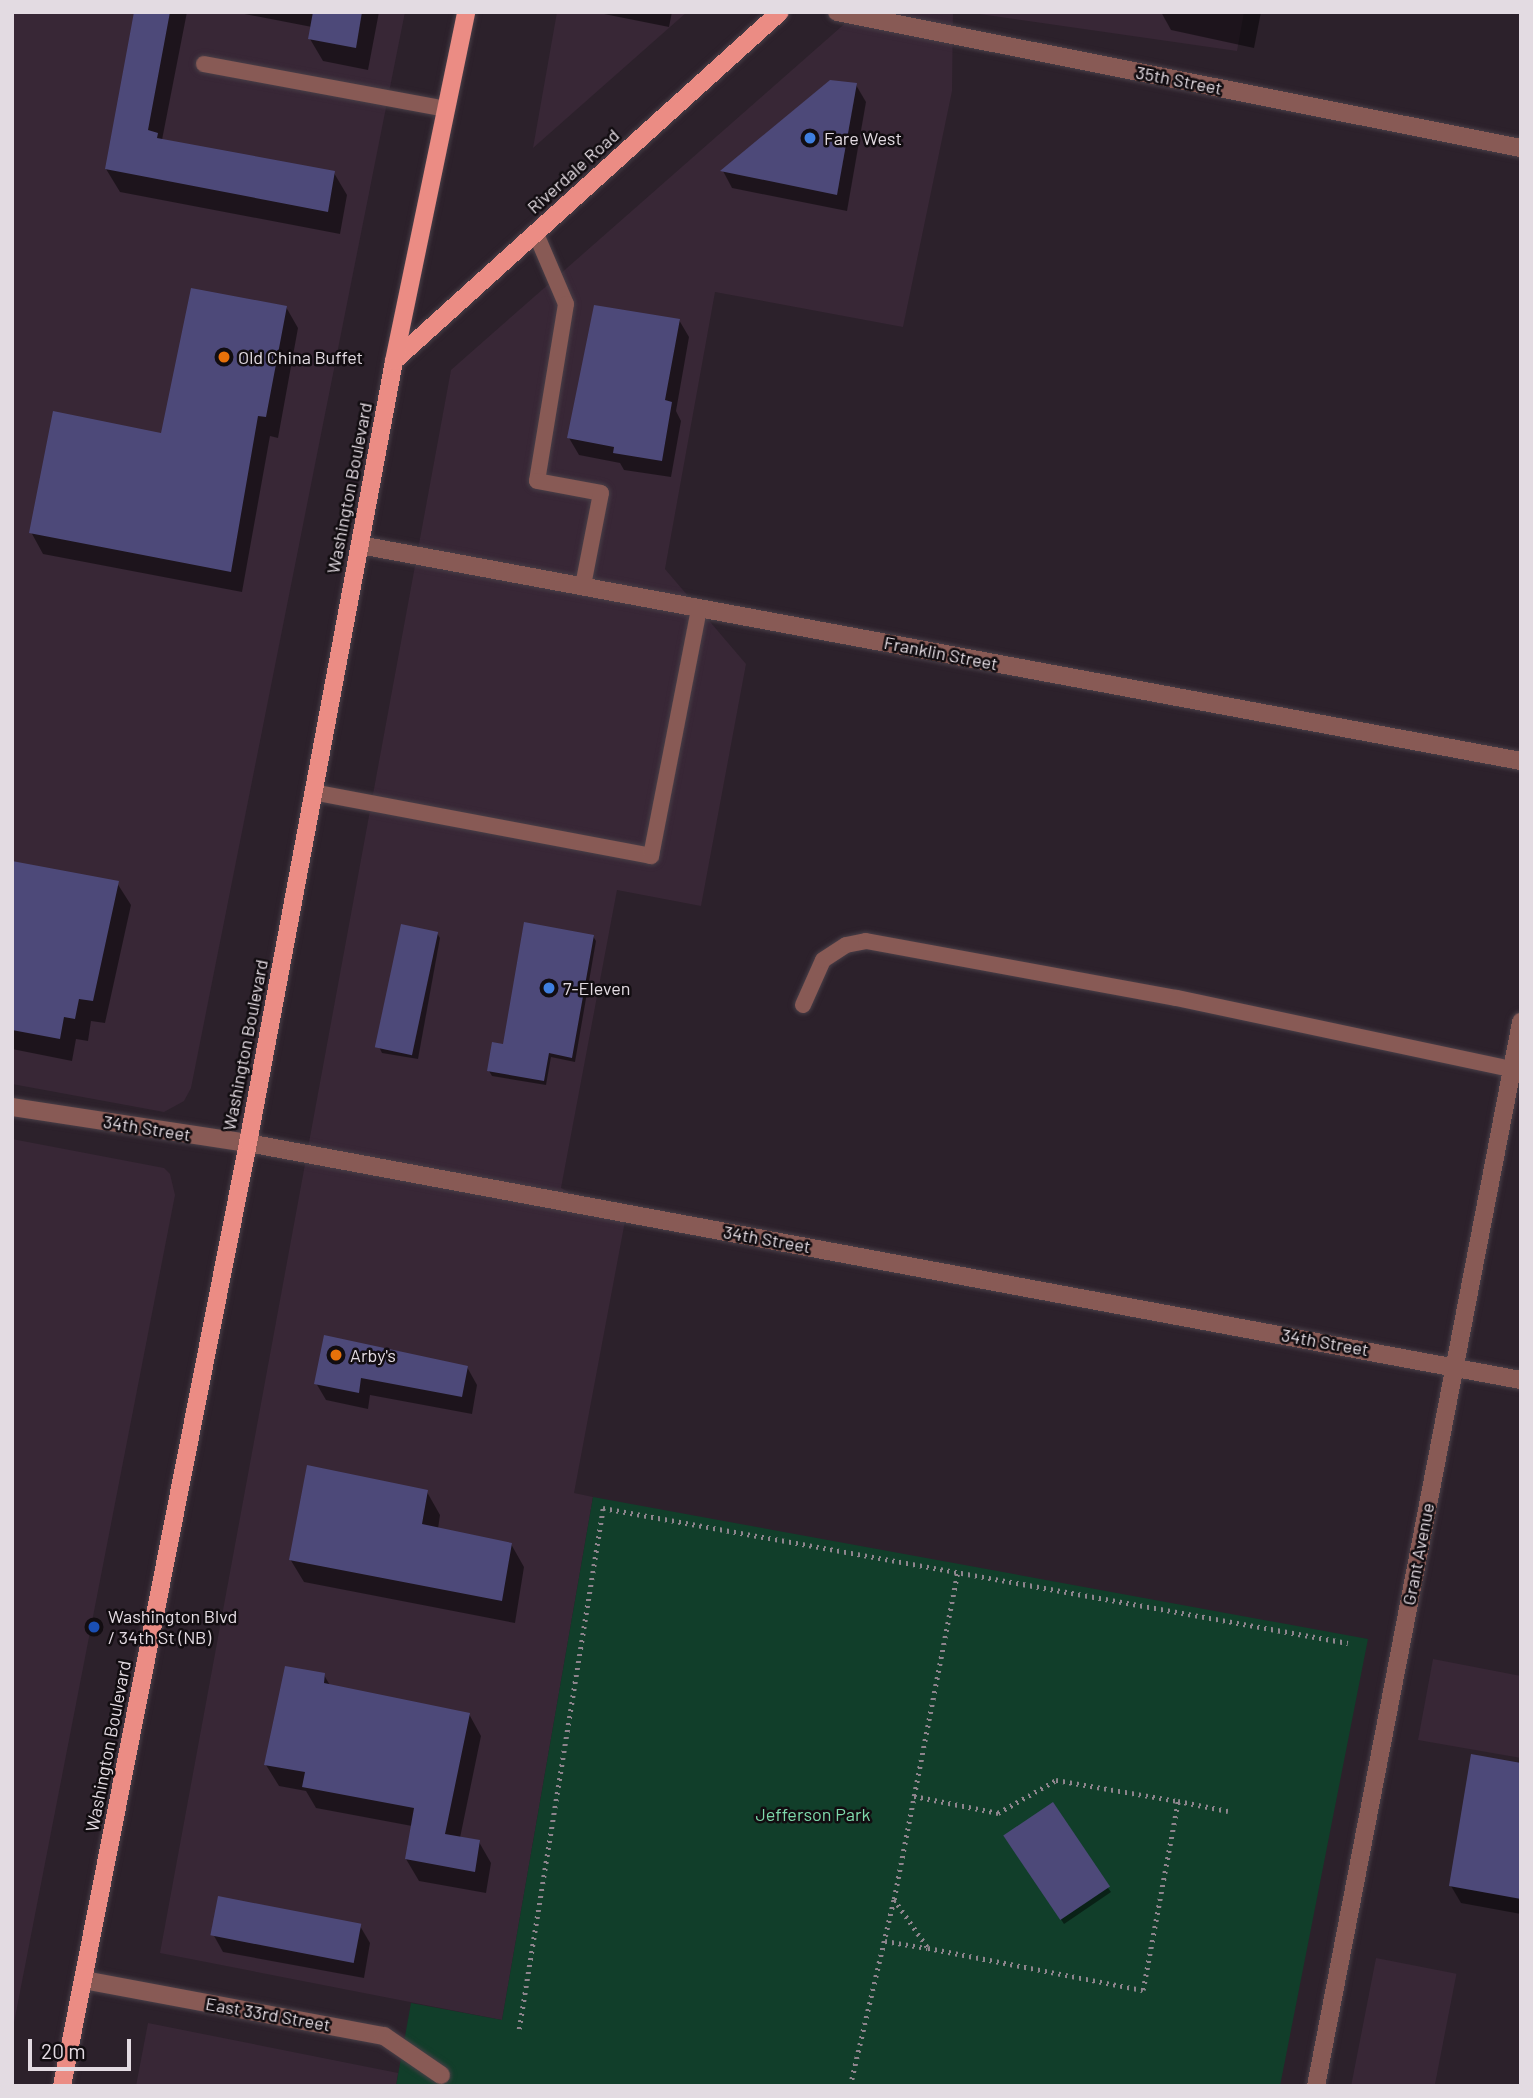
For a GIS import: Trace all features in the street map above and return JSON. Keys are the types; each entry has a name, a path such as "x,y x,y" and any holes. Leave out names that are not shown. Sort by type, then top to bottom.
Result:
{"main road":[{"name":"Washington Boulevard","path":"62,2086 248,1143 394,361 466,12"},
{"name":"Riverdale Road","path":"394,361 779,12"}],"street":[{"name":"35th Street","path":"837,12 1521,148"},
{"name":"Franklin Street","path":"360,545 1521,761"},
{"name":"Grant Avenue","path":"1316,2086 1454,1366 1516,1070 1521,1022"},
{"name":"34th Street","path":"12,1107 248,1143 1521,1380"},
{"name":"East 33rd Street","path":"83,1980 384,2036 441,2075"}],"lane":[{"path":"204,64 446,109"},
{"path":"536,234 566,304 537,481 601,493 583,586"},
{"path":"313,792 651,856 699,608"},
{"path":"803,1005 822,960 846,945 866,941 1177,998 1516,1070"}],"path":[{"path":"519,2029 603,1508 1348,1643"},
{"path":"850,2086 894,1899 958,1571"},
{"path":"914,1796 998,1813 1056,1780 1228,1811"},
{"path":"884,1941 1143,1990 1178,1801"},
{"path":"894,1899 928,1948"}],"shaded area":[{"path":"12,12 405,12 191,1088 184,1101 164,1112 12,1084"},
{"path":"557,12 687,12 533,148"},
{"path":"858,12 953,12 952,91 903,327 715,292 665,569 746,664 701,906 617,890 561,1188 625,1221 574,1493 593,1497 502,2020 160,1953 451,370"},
{"path":"965,12 1244,12 1237,51"},
{"path":"12,1139 164,1168 170,1174 175,1195 12,2033"},
{"path":"1433,1659 1521,1676 1521,1758 1418,1740"},
{"path":"1376,1958 1456,1974 1435,2086 1351,2086"},
{"path":"148,2023 398,2073 396,2086 136,2086"}],"green space":[{"name":"Jefferson Park","path":"593,1497 1368,1639 1280,2086 396,2086 411,2003 502,2020"}],"building":[{"path":"134,12 170,12 148,130 158,133 157,138 335,171 328,212 105,169"},
{"path":"313,12 362,12 356,48 308,39"},
{"path":"830,80 857,83 837,195 720,171"},
{"path":"191,288 287,306 266,417 258,416 231,572 29,533 53,411 161,433"},
{"path":"594,305 680,319 665,400 672,402 662,461 613,453 614,447 567,438"},
{"path":"12,861 119,881 93,1001 79,999 75,1019 64,1017 60,1039 12,1030"},
{"name":"7-Eleven","path":"524,922 594,935 572,1058 549,1053 544,1081 487,1071 492,1042 503,1044"},
{"path":"401,924 438,932 412,1055 375,1047"},
{"path":"324,1335 468,1366 462,1397 361,1378 359,1393 314,1384"},
{"path":"307,1465 428,1490 422,1524 512,1543 502,1601 289,1560"},
{"path":"285,1666 325,1673 324,1683 470,1713 445,1834 480,1840 475,1872 405,1859 414,1808 302,1787 305,1772 264,1765"},
{"path":"1471,1754 1521,1763 1521,1899 1449,1886"},
{"path":"1053,1802 1110,1887 1060,1920 1003,1836"},
{"path":"218,1896 361,1924 354,1963 210,1935"}],"place":[{"name":"Fare West","path":"810,138"},
{"name":"Old China Buffet","path":"224,357"},
{"name":"7-Eleven","path":"549,988"},
{"name":"Arby's","path":"336,1355"},
{"name":"Washington Blvd / 34th St (NB)","path":"94,1627"}]}
